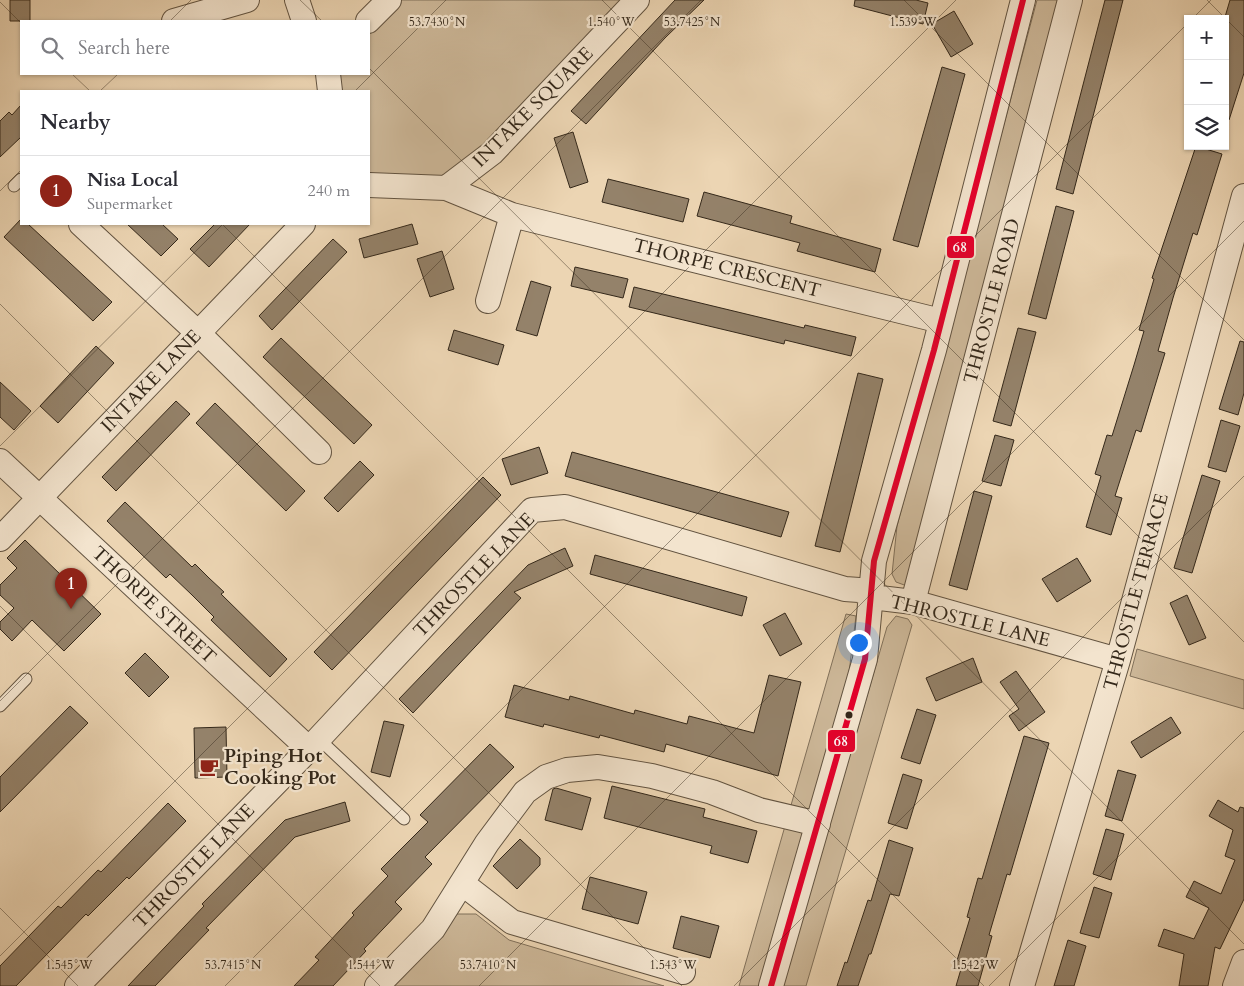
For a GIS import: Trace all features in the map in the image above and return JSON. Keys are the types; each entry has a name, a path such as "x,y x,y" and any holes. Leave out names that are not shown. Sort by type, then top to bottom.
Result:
{"street":[{"path":"177,20 247,0"},
{"path":"297,0 304,20"},
{"path":"369,20 389,0"},
{"name":"INTAKE SQUARE","path":"446,188 492,153 637,0"},
{"path":"771,986 865,659 874,561 941,321 1023,0"},
{"name":"THROSTLE ROAD","path":"913,602 1070,0"},
{"name":"THORPE CRESCENT","path":"370,185 446,188 512,214 941,321"},
{"name":"THROSTLE TERRACE","path":"1022,986 1118,660 1244,196"},
{"path":"488,301 512,214"},
{"path":"81,225 198,333 319,452"},
{"name":"INTAKE LANE","path":"0,539 302,225"},
{"name":"THORPE STREET","path":"0,461 314,744"},
{"name":"THROSTLE LANE","path":"77,986 314,744 532,510 565,506 880,598 913,602 1118,660"},
{"path":"377,986 433,929 487,843 525,792 546,777 567,770 598,767 652,776 712,792 759,810 818,824"},
{"path":"463,884 512,922 682,972"},
{"path":"1235,986 1244,962"}],"lane":[{"path":"0,706 26,679"},
{"path":"314,744 404,819"}],"shaded area":[{"path":"389,0 637,0 446,188 370,185 370,90 330,90 330,75 370,75 370,20"},
{"path":"1037,0 1063,0 907,586 896,582 892,574 897,526"},
{"path":"846,614 856,616 847,689 761,986 739,986"},
{"path":"896,616 908,619 912,625 806,986 783,986 887,627"},
{"path":"1137,649 1244,680 1244,709 1130,676"},
{"path":"457,914 476,914 509,940 664,986 394,986"}],"building":[{"path":"10,0 30,0 30,20 10,21"},
{"path":"675,0 704,0 665,38 586,124 571,111"},
{"path":"855,0 916,0 928,3 923,24 854,6"},
{"path":"1105,0 1123,0 1073,194 1056,189"},
{"path":"1230,0 1244,0 1244,73 1229,120 1229,15 1226,15"},
{"path":"954,11 973,44 951,57 932,24"},
{"path":"942,67 965,74 918,247 893,240"},
{"path":"20,106 20,138 0,157 0,121 9,112 12,115"},
{"path":"573,132 588,182 570,188 554,138"},
{"path":"1195,150 1209,150 1222,154 1197,235 1193,233 1173,298 1158,351 1165,353 1141,432 1136,430 1115,496 1122,498 1111,535 1086,527 1101,476 1095,474 1107,435 1112,436 1144,331 1139,330 1154,279 1152,278"},
{"path":"608,179 689,199 683,222 602,202"},
{"path":"704,192 792,216 790,223 881,249 875,272 797,251 800,243 697,216"},
{"path":"1056,206 1074,211 1046,319 1028,314"},
{"path":"20,220 20,225 29,225 112,302 93,321 4,237"},
{"path":"412,224 418,244 364,258 359,239"},
{"path":"128,225 163,225 178,239 161,256"},
{"path":"214,225 249,225 209,267 190,249"},
{"path":"333,239 347,252 272,330 259,316"},
{"path":"442,251 454,289 430,297 417,259"},
{"path":"575,267 628,279 623,298 571,286"},
{"path":"531,281 551,287 537,336 516,330"},
{"path":"634,287 804,328 805,325 856,337 851,356 785,340 784,344 629,307"},
{"path":"1018,328 1036,332 1011,426 993,421"},
{"path":"454,330 504,345 498,365 448,350"},
{"path":"281,338 372,425 354,444 263,357"},
{"path":"1240,341 1244,342 1244,393 1238,415 1219,409"},
{"path":"96,346 114,363 58,423 40,406"},
{"path":"858,373 883,379 840,552 815,546"},
{"path":"0,382 31,411 14,430 0,417"},
{"path":"176,401 190,414 116,491 102,477"},
{"path":"215,403 305,491 286,511 196,423"},
{"path":"1221,420 1240,426 1226,472 1208,467"},
{"path":"995,435 1014,440 1001,486 982,481"},
{"path":"539,447 548,473 511,485 502,459"},
{"path":"572,452 789,512 781,537 565,476"},
{"path":"360,461 374,475 338,512 324,498"},
{"path":"1202,475 1220,481 1192,573 1174,568"},
{"path":"483,477 501,495 332,670 314,652"},
{"path":"974,491 992,496 967,590 949,585"},
{"path":"125,502 192,567 195,564 224,592 221,594 287,659 270,677 211,620 214,617 192,595 170,574 166,578 107,521"},
{"path":"25,540 101,614 64,651 32,620 12,641 0,629 0,622 14,608 0,595 0,585 17,568 7,558"},
{"path":"565,548 573,566 514,592 521,598 413,713 399,699 528,565"},
{"path":"595,555 747,597 742,616 590,574"},
{"path":"1077,558 1091,581 1057,602 1042,579"},
{"path":"1187,595 1206,638 1189,645 1170,603"},
{"path":"785,613 802,644 780,656 763,625"},
{"path":"145,653 169,677 149,697 125,673"},
{"path":"973,658 982,682 936,701 926,678"},
{"path":"1016,671 1045,712 1019,731 1009,716 1019,709 1000,682"},
{"path":"769,675 801,682 778,776 666,744 664,752 600,735 599,738 544,724 543,727 505,717 514,685 569,700 570,696 634,714 635,710 687,724 689,716 754,733"},
{"path":"70,706 88,723 0,812 0,777"},
{"path":"917,709 936,715 920,764 901,758"},
{"path":"1171,717 1181,733 1141,758 1131,742"},
{"path":"384,721 404,725 390,777 371,772"},
{"path":"226,727 227,777 195,778 194,728"},
{"path":"1024,736 1049,743 1010,875 1007,874 989,935 992,936 978,986 956,986 961,969 955,967 970,918 967,917 978,878 982,879"},
{"path":"490,744 514,767 425,857 432,864 395,902 402,909 364,949 366,951 333,986 294,986 319,960 315,957 354,915 352,913 388,876 381,869 428,822 420,815"},
{"path":"1118,770 1136,775 1122,821 1105,816"},
{"path":"903,774 922,780 907,829 888,823"},
{"path":"612,786 705,809 703,817 757,831 748,863 710,853 712,846 604,818"},
{"path":"556,788 591,798 582,830 545,820 553,789"},
{"path":"1218,800 1238,812 1240,807 1244,808 1244,899 1220,949 1215,947 1208,986 1179,986 1184,954 1158,946 1164,929 1194,939 1209,908 1186,897 1194,881 1221,894 1235,860 1225,856 1233,830 1209,816"},
{"path":"345,802 350,821 295,837 206,928 209,930 155,986 128,986 204,906 202,904 285,820"},
{"path":"168,803 186,821 129,879 127,877 88,916 86,914 16,986 0,986 0,966 58,906 61,908 98,870 101,872"},
{"path":"1106,829 1124,834 1111,880 1093,874"},
{"path":"520,839 540,858 540,865 517,889 493,866"},
{"path":"889,840 913,848 899,896 890,894 871,954 869,954 858,986 837,986 845,962 847,963 868,900 871,901"},
{"path":"590,877 647,892 638,924 582,909"},
{"path":"1094,887 1112,893 1099,938 1080,933"},
{"path":"681,916 719,926 710,958 673,948"},
{"path":"1068,940 1086,946 1074,986 1054,986"}],"transit line":[{"name":"68","path":"771,986 865,659 874,561 934,350 1023,0"}],"place":[{"name":"Nisa Local","path":"71,609"},
{"name":"Piping Hot Cooking Pot","path":"209,767"}]}
